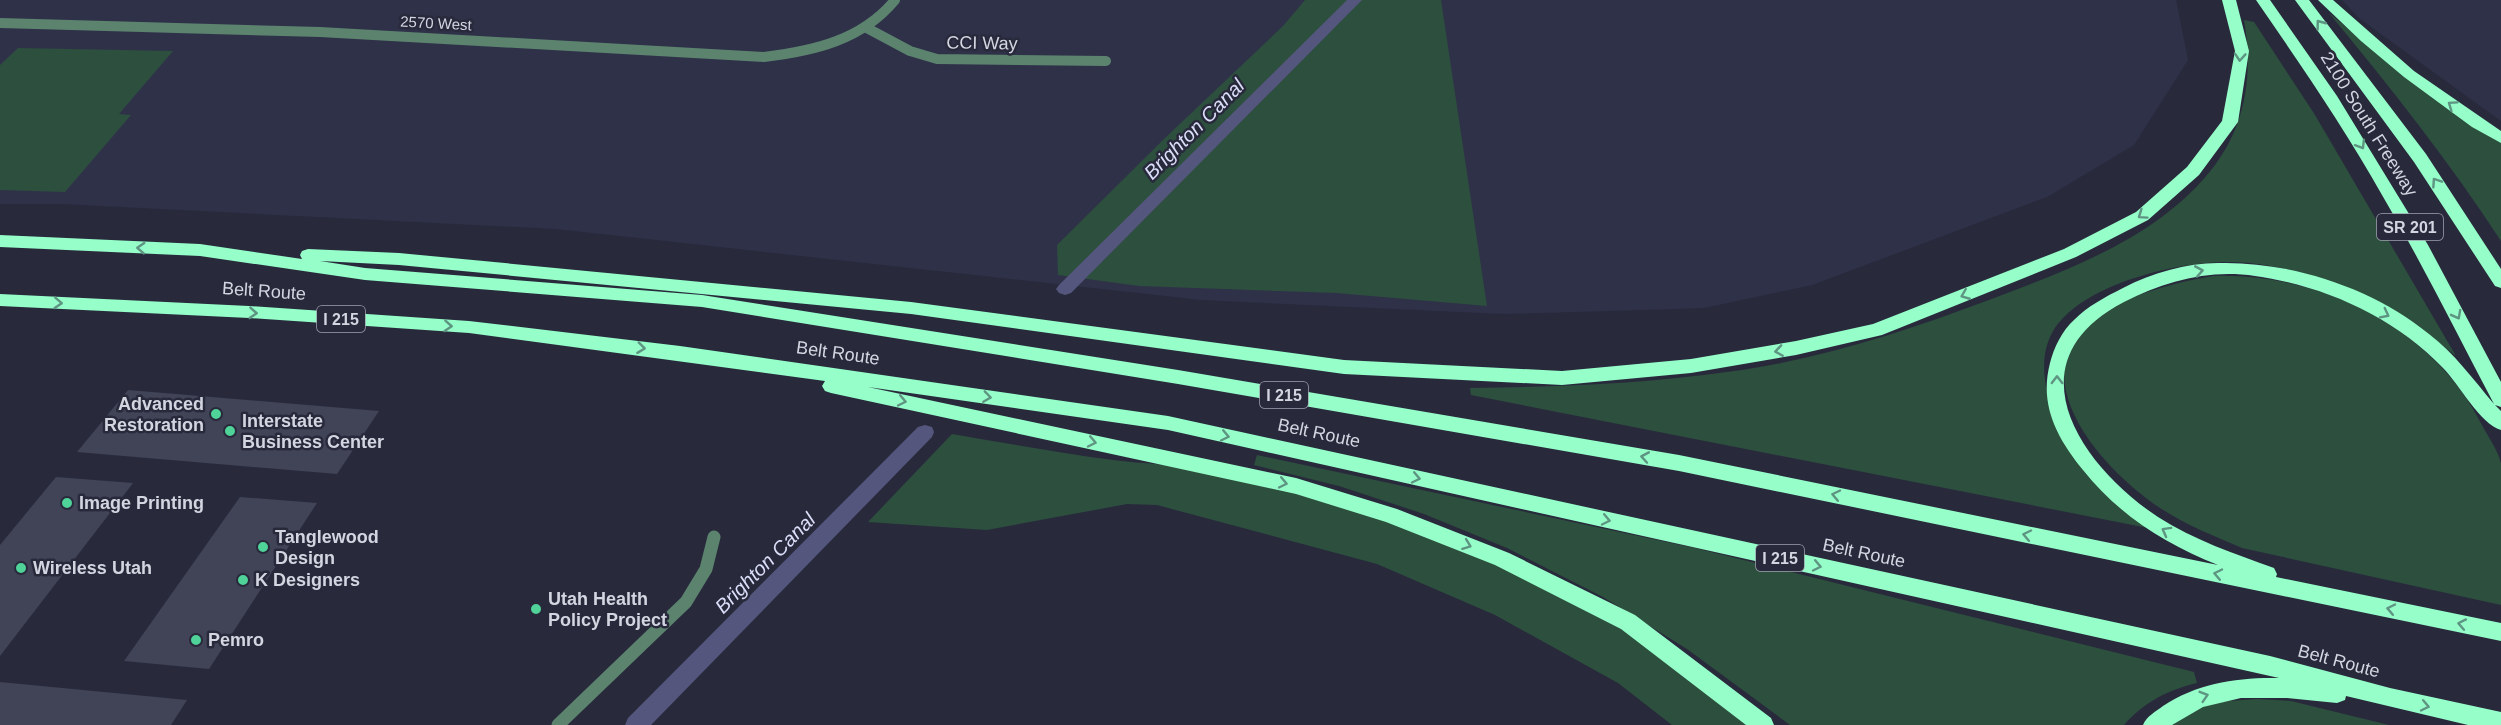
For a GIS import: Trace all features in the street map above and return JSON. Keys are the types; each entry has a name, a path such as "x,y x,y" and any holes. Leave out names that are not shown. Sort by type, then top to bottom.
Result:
{"highway":[{"path":"200,250 399,260 760,292 911,308 1344,367 1562,378 1691,366 1796,348 1876,330 2070,253 2142,216 2193,171 2230,122 2242,51 2229,0"},
{"name":"2100 South Freeway","path":"2263,0 2345,118 2399,207 2501,400"},
{"name":"2100 South Freeway","path":"2302,0 2420,158 2501,282"},
{"path":"2325,0 2407,73 2501,138"},
{"name":"Belt Route","path":"0,241 200,250 365,274 702,301 1166,375 1679,463 2501,632"},
{"path":"2358,603 2236,564 2186,542 2150,522 2112,489 2077,449 2057,409 2056,371 2066,342 2090,314 2128,291 2169,276 2214,268 2255,268 2288,275 2338,291 2392,317 2422,337 2450,363 2485,408 2501,423"},
{"name":"Belt Route","path":"0,300 249,312 469,327 680,353 1168,423 2270,666 2390,698 2501,722"},
{"path":"680,353 1296,486 1390,515 1502,559 1628,622 1763,725"},
{"path":"2154,725 2171,711 2200,696 2239,687 2281,687 2390,698"}],"street":[{"name":"2570 West","path":"0,23 320,32 748,58 780,56 811,50 842,39 865,27 884,13 895,0"},
{"name":"CCI Way","path":"865,27 910,51 937,59 1106,61"},
{"path":"558,725 686,602 706,569 714,537"}],"shaded area":[{"path":"0,0 2176,0 2188,60 2134,145 2047,197 1812,285 1704,308 1504,314 1202,300 556,229 63,204 0,204"},
{"path":"2342,0 2501,0 2501,121 2359,18"}],"green space":[{"path":"1305,0 1441,0 1487,306 1336,293 1139,286 1058,275 1057,245 1283,26"},
{"path":"2329,13 2416,84 2501,139 2501,241 2461,182 2418,125"},
{"path":"2244,20 2254,22 2315,115 2456,356 2397,314 2355,291 2309,275 2258,264 2209,263 2159,271 2107,289 2084,301 2065,316 2052,333 2048,343 2044,375 2048,397 2060,425 2148,528 1471,395 1470,388 1631,382 1727,372 1795,360 1860,344 1925,323 2082,263 2141,231 2168,212 2193,190 2226,149 2241,114 2245,96 2248,58"},
{"path":"18,48 173,51 119,114 131,115 65,192 0,190 0,65"},
{"path":"2213,276 2253,277 2294,284 2333,296 2370,313 2405,335 2436,362 2462,392 2500,459 2501,605 2242,548 2190,525 2160,508 2115,471 2094,447 2078,421 2067,394 2064,367 2072,341 2092,316 2102,311 2162,288"},
{"path":"952,434 1093,457 1203,470 1313,497 1421,533 1525,578 1625,631 1676,664 1759,725 1672,725 1618,683 1495,615 1377,564 1157,505 1127,504 987,530 868,522"},
{"path":"1257,455 1695,548 2194,672 2197,683 2176,689 2148,703 2124,725 1790,725 1687,649 1603,597 1507,548 1424,514 1339,486 1254,465"},
{"path":"2257,699 2291,701 2389,725 2162,725 2214,702"}],"building":[{"name":"Interstate Business Center","path":"128,390 379,411 337,474 77,452"},
{"path":"56,477 133,483 0,656 0,545"},
{"name":"Interstate Business Center","path":"240,497 317,503 209,669 124,661"},
{"path":"0,682 187,700 171,725 0,725"}],"waterway":[{"name":"Brighton Canal","path":"1065,289 1355,0"},
{"name":"Brighton Canal","path":"636,725 925,432"}],"place":[{"name":"Advanced Restoration","path":"216,414"},
{"name":"Interstate Business Center","path":"230,431"},
{"name":"Image Printing","path":"67,503"},
{"name":"Tanglewood Design","path":"263,547"},
{"name":"Wireless Utah","path":"21,568"},
{"name":"K Designers","path":"243,580"},
{"name":"Utah Health Policy Project","path":"536,609"},
{"name":"Pemro","path":"196,640"}]}
